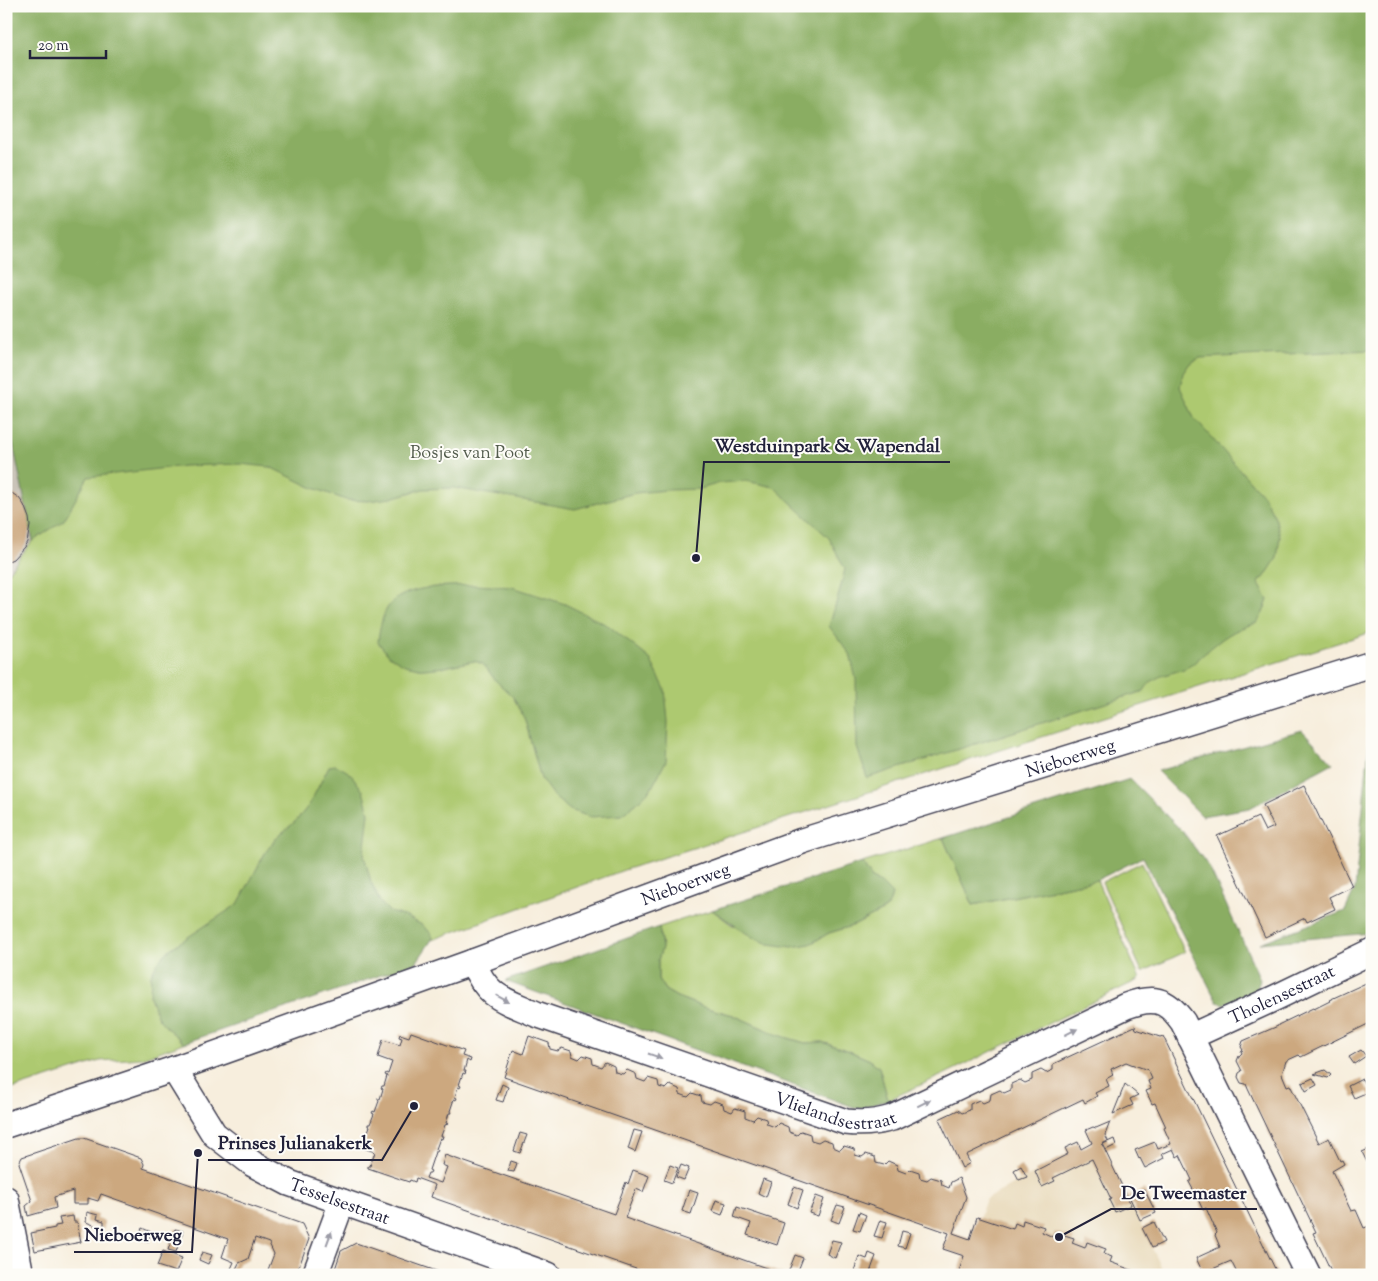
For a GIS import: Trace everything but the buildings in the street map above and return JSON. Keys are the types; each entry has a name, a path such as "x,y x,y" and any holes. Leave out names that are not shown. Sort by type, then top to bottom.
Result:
{"street":[{"name":"Nieboerweg","path":"6,1124 174,1069 802,841 1372,664"},
{"name":"Tholensestraat","path":"1190,1037 1372,951"},
{"name":"Vlielandsestraat","path":"473,962 479,978 487,989 502,999 536,1014 846,1122 864,1124 892,1118 1126,1006 1142,1000 1154,1000 1165,1004 1176,1012 1190,1037 1308,1275"},
{"name":"Tesselsestraat","path":"174,1069 214,1134 254,1164 289,1183 545,1274"},
{"path":"6,1200 21,1275"},
{"path":"315,1275 342,1202"}],"shaded area":[{"path":"6,409 17,453 33,541 6,575"},
{"path":"1100,1139 1165,1275 958,1275 986,1199"}],"green space":[{"name":"Bosjes van Poot","path":"6,6 1372,6 1372,632 624,870 174,1034 184,1043 142,1058 100,1061 6,1091 6,575 33,540 17,453 6,409"},
{"name":"Bosjes van Poot","path":"6,6 1372,6 1372,350 1200,358 1190,363 1183,373 1180,387 1194,418 1264,497 1275,517 1280,536 1277,558 1264,578 1258,582 1268,600 1257,623 1229,635 1186,668 1152,681 1144,691 867,778 857,747 856,679 850,654 829,626 845,569 829,538 774,487 746,481 720,483 700,489 635,493 575,509 454,488 423,489 391,498 368,501 346,500 311,487 270,467 240,464 184,466 88,477 64,520 33,541 6,409"},
{"path":"474,585 512,587 565,604 609,626 650,659 665,689 668,722 666,761 651,789 636,804 621,815 590,817 570,810 554,797 541,779 524,717 513,697 496,681 483,664 474,661 424,669 405,665 389,656 378,642 385,612 401,596 425,588"},
{"path":"1372,714 1372,933 1260,943 1345,911 1355,889"},
{"path":"1302,730 1333,763 1250,808 1202,816 1157,771"},
{"path":"336,765 350,773 363,791 369,813 364,855 371,882 380,902 390,912 407,917 422,925 431,933 433,938 416,963 184,1043 158,1018 150,997 151,975 157,963 170,949 238,904 265,853 277,837 297,820 309,805 329,766"},
{"path":"1130,779 1183,832 1209,867 1260,979 1257,990 1224,1004 1217,1002 1143,857 1097,880 973,905 943,838"},
{"path":"943,838 973,905 1097,880 1140,979 888,1100 879,1067 870,1060 822,1042 805,1043 778,1035 733,1015 703,1007 665,990 658,979 658,960 662,948 659,927 712,910 732,925 810,944 829,933 855,925 886,909 883,885 872,878 862,863"},
{"path":"1142,862 1185,952 1142,972 1102,882"},
{"path":"862,863 872,878 892,894 886,909 855,925 829,933 810,944 792,947 769,944 752,937 712,910"},
{"path":"659,927 662,948 658,960 658,979 665,990 677,997 703,1007 733,1015 778,1035 805,1043 822,1042 870,1060 879,1067 888,1100 859,1109 505,981"}],"place":[{"name":"Westduinpark & Wapendal","path":"696,558"},
{"name":"Prinses Julianakerk","path":"414,1106"},
{"name":"Nieboerweg","path":"198,1153"},
{"name":"De Tweemaster","path":"1059,1237"}]}
